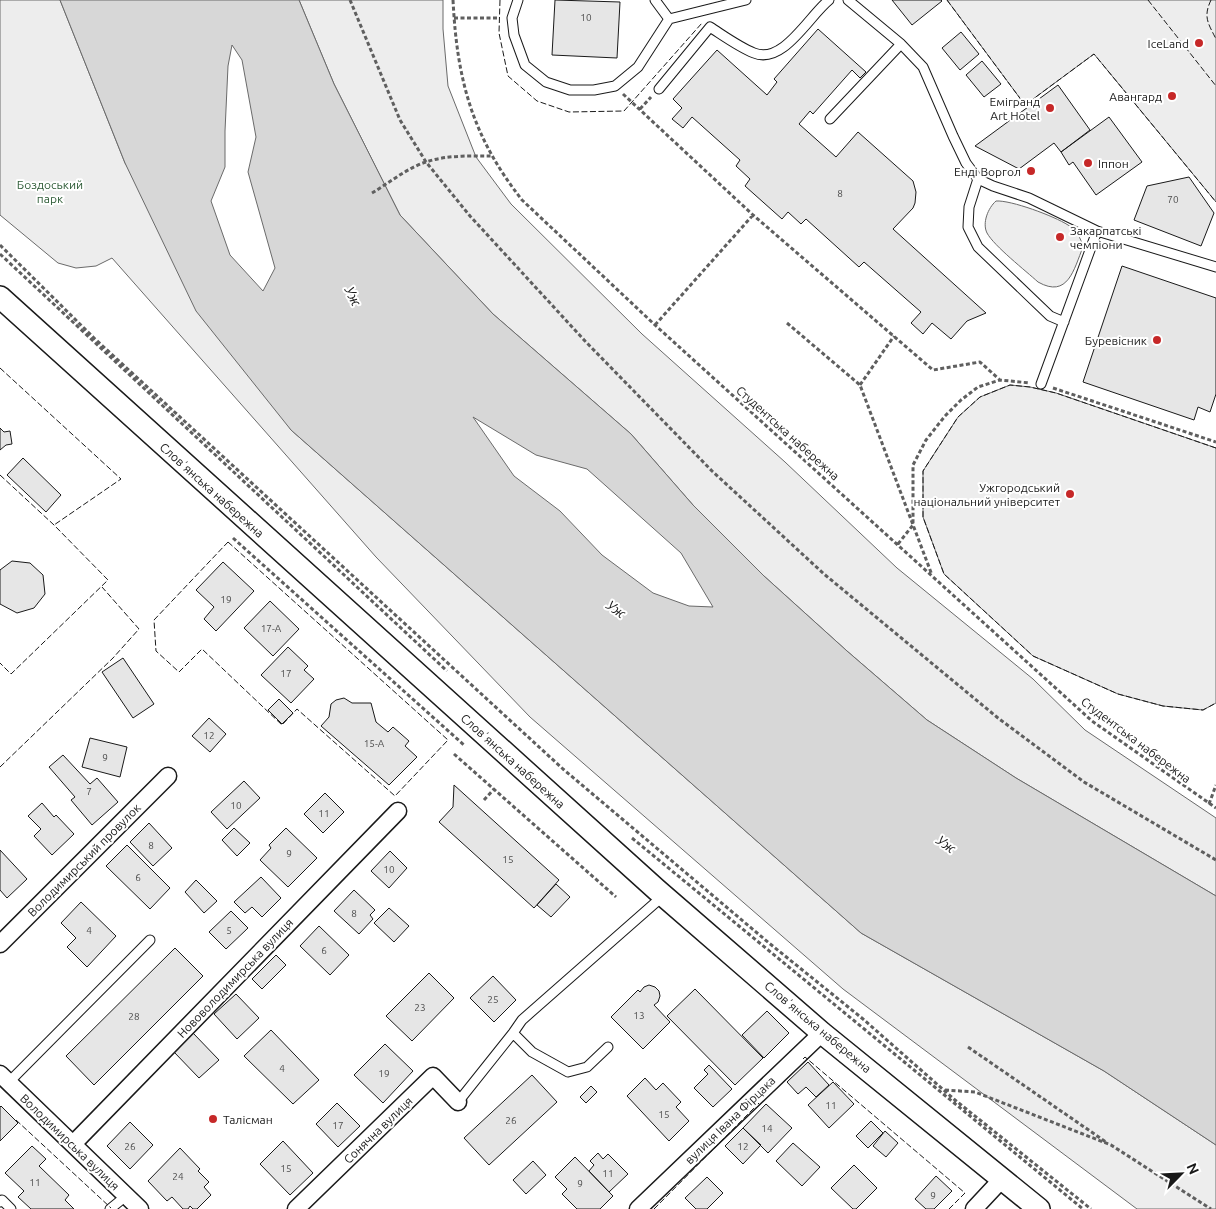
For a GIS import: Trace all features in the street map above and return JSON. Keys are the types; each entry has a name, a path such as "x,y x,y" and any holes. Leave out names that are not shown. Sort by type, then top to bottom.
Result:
{"street":[{"name":"Словʼянська набережна","path":"0,297 663,895 822,1032 1039,1209"},
{"name":"Володимирський провулок","path":"0,944 168,776"},
{"name":"Нововолодимирська вулиця","path":"73,1144 398,811"},
{"name":"вулиця Івана Фірцака","path":"638,1209 822,1032"},
{"name":"Сонячна вулиця","path":"296,1209 433,1076 458,1102"},
{"name":"Володимирська вулиця","path":"4,1079 140,1209"},
{"path":"974,1209 1002,1179"}],"lane":[{"path":"518,0 512,18 514,35 525,64 546,82 570,90 594,90 615,86 638,67 669,19 746,0"},
{"path":"655,0 669,19"},
{"path":"659,89 710,27 755,54 769,55 788,45 820,7 829,0"},
{"path":"848,0 900,44 923,67 966,163 978,179 1029,198 1097,231 1216,267"},
{"path":"830,120 900,44"},
{"path":"978,179 968,207 968,227 978,247 1050,316 1064,322"},
{"path":"1041,384 1097,231"},
{"path":"458,1102 522,1020 663,895"},
{"path":"4,1079 150,940"},
{"path":"513,1033 532,1052 568,1072 587,1067 608,1047"},
{"path":"110,1209 126,1196"},
{"path":"0,1202 2,1200 11,1209"}],"path":[{"path":"350,0 400,120 426,162 470,216 585,341 712,471 824,574 998,718 1084,782 1216,860"},
{"name":"Студентська набережна","path":"453,0 465,89 476,123 504,177 522,200 655,324 1092,721 1216,808"},
{"path":"454,18 512,18"},
{"path":"621,92 753,215 933,370 980,362 1000,380"},
{"path":"372,193 412,168 426,162 462,156 492,156"},
{"path":"655,324 753,215"},
{"path":"0,245 94,338 563,769 863,1019 943,1089 1090,1209"},
{"path":"0,254 450,674"},
{"path":"786,322 860,384 932,575"},
{"path":"860,384 894,336"},
{"path":"898,544 913,525 913,465 926,440 945,416 978,387 1000,380 1041,384 1216,442"},
{"path":"234,538 464,745"},
{"path":"454,754 616,897"},
{"path":"1208,804 1216,785"},
{"path":"484,800 494,789"},
{"path":"626,834 1083,1209"},
{"path":"968,1047 1110,1145 1211,1209"},
{"path":"937,1089 976,1092 1110,1145"}],"green space":[{"name":"Боздоський парк","path":"0,0 60,0 125,163 291,430 861,933 1104,1071 1216,1145 1216,1209 1137,1209 843,989 530,717 376,557 112,258 96,266 76,268 58,263 0,215"},
{"path":"299,0 443,0 443,29 448,86 476,157 511,204 642,334 785,462 897,568 1033,679 1085,730 1216,818 1216,896 1016,778 927,720 764,576 693,505 631,434 493,314 400,215 334,84"},
{"name":"Авангард","path":"947,0 1216,0 1216,202 1094,54 1025,105"},
{"path":"996,201 1012,203 1043,213 1062,221 1076,232 1083,247 1073,272 1063,284 1056,287 1038,282 991,238 987,233 985,225 988,212"},
{"name":"Ужгородський національний університет","path":"1010,385 1056,393 1216,448 1216,703 1203,710 1163,706 1118,694 1033,656 944,574 923,517 923,471 958,417 980,397"}],"water":[{"name":"Уж","path":"60,0 299,0 334,84 400,215 493,314 631,434 693,505 764,576 927,720 1016,778 1216,896 1216,1145 1104,1071 861,933 291,430 196,311 125,163","holes":["232,45 242,60 256,137 248,172 275,268 263,291 230,255 211,201 225,167 228,66","473,417 536,455 587,469 681,553 713,607 689,606 653,593 602,555 560,511 514,476"]}],"building":[{"path":"555,0 620,2 617,58 552,55"},
{"path":"892,0 941,0 942,1 912,25"},
{"path":"818,29 866,72 860,78 852,70 813,114 810,111 799,124 836,157 858,132 913,181 916,192 913,208 893,229 986,313 967,321 951,339 932,323 923,334 911,323 921,312 864,262 859,267 806,219 801,224 788,212 782,219 745,186 750,179 736,166 740,160 692,117 683,128 672,119 682,108 673,99 717,50 767,95 777,82 774,79"},
{"path":"961,32 979,54 960,70 942,48"},
{"path":"982,61 1001,84 984,97 966,75"},
{"name":"Емігранд Art Hotel","path":"1058,85 1090,130 1061,152 1054,143 1019,169 975,146"},
{"path":"1109,117 1142,162 1096,195 1073,162 1069,165 1061,152"},
{"path":"1189,177 1214,213 1201,246 1134,220 1147,186"},
{"name":"Буревісник","path":"1122,266 1216,298 1216,394 1210,412 1198,407 1194,420 1083,382"},
{"path":"0,428 4,432 10,431 12,444 6,445 0,450"},
{"path":"23,458 61,495 46,512 7,475"},
{"path":"12,561 30,563 43,575 45,594 34,608 17,613 0,604 0,570"},
{"path":"223,562 254,591 216,631 204,619 214,607 196,590"},
{"path":"270,601 299,629 273,656 244,628"},
{"path":"288,647 308,666 304,670 314,679 291,703 261,675"},
{"path":"123,658 154,704 133,718 102,672"},
{"path":"344,698 352,703 371,703 376,722 388,732 393,727 409,741 405,746 417,757 389,785 321,726 329,717 331,704 336,700"},
{"path":"279,699 293,713 282,724 268,710"},
{"path":"209,718 226,734 210,752 192,736"},
{"path":"90,738 127,747 120,777 82,767"},
{"path":"63,755 90,784 97,778 118,802 92,825 71,800 75,797 49,767"},
{"path":"244,781 260,798 227,829 211,812"},
{"path":"454,785 559,880 534,908 439,822 453,807"},
{"path":"325,793 344,812 323,833 304,814"},
{"path":"42,803 54,817 56,815 74,834 52,855 34,836 41,829 28,816"},
{"path":"149,823 172,848 153,866 130,842"},
{"path":"234,828 250,843 237,856 222,840"},
{"path":"286,828 317,858 288,887 260,860 271,848 269,845"},
{"path":"127,845 170,888 150,909 106,866"},
{"path":"0,850 27,879 7,898 0,890"},
{"path":"390,851 407,868 389,888 371,871"},
{"path":"261,877 281,898 262,917 252,907 245,913 234,902"},
{"path":"196,880 217,901 204,913 185,892"},
{"path":"556,884 570,897 551,917 537,905"},
{"path":"354,890 375,910 370,915 373,919 359,934 334,911"},
{"path":"81,902 116,936 87,967 67,947 76,938 61,923"},
{"path":"389,908 409,926 394,942 374,923"},
{"path":"231,911 248,928 226,949 209,932"},
{"path":"319,926 349,955 330,975 300,946"},
{"path":"175,948 203,976 94,1085 66,1056"},
{"path":"276,955 286,965 262,989 252,979"},
{"path":"429,973 454,998 412,1041 386,1016"},
{"path":"493,976 516,1000 494,1022 470,998"},
{"path":"649,985 659,991 658,1002 654,1005 670,1022 643,1049 611,1017 638,990 640,992"},
{"path":"695,989 763,1058 735,1085 667,1016"},
{"path":"236,994 259,1018 237,1039 214,1014"},
{"path":"767,1011 789,1033 764,1058 742,1035"},
{"path":"271,1030 319,1080 293,1104 244,1056"},
{"path":"193,1033 219,1060 199,1078 174,1052"},
{"path":"385,1044 413,1071 383,1103 354,1075"},
{"path":"808,1062 829,1085 816,1097 806,1087 798,1094 787,1082"},
{"path":"709,1065 732,1089 713,1107 694,1088 708,1074 704,1070"},
{"path":"532,1075 557,1102 489,1165 464,1138"},
{"path":"645,1078 656,1090 663,1083 681,1102 676,1107 689,1121 669,1141 627,1096"},
{"path":"833,1082 854,1104 829,1128 808,1105"},
{"path":"591,1086 597,1092 586,1103 580,1097"},
{"path":"337,1103 360,1126 338,1147 316,1124"},
{"path":"766,1104 792,1128 768,1153 743,1128"},
{"path":"0,1107 18,1123 0,1141"},
{"path":"871,1121 883,1133 868,1148 856,1136"},
{"path":"130,1122 153,1145 130,1169 107,1146"},
{"path":"743,1128 761,1145 743,1164 725,1146"},
{"path":"885,1131 898,1143 886,1157 873,1146"},
{"path":"283,1141 313,1173 290,1195 260,1164"},
{"path":"793,1143 820,1167 802,1186 776,1161"},
{"path":"32,1146 46,1159 39,1166 69,1195 65,1200 74,1209 31,1209 18,1197 24,1191 5,1173"},
{"path":"180,1148 200,1169 198,1171 209,1182 204,1187 211,1195 197,1209 193,1209 190,1206 188,1209 183,1209 172,1197 167,1201 148,1181"},
{"path":"598,1153 603,1159 608,1154 628,1174 609,1192 589,1171 594,1165 590,1161"},
{"path":"575,1157 613,1196 600,1209 577,1209 562,1194 567,1189 555,1177"},
{"path":"533,1161 546,1175 526,1194 513,1180"},
{"path":"854,1165 877,1188 856,1209 853,1209 831,1188"},
{"path":"936,1176 952,1191 934,1209 926,1209 915,1199"},
{"path":"707,1177 723,1193 707,1209 696,1209 685,1198"}],"fence":[{"path":"500,0 499,33 508,76 537,101 569,112 624,111 702,23"},
{"path":"947,0 1025,105 1094,54 1216,202"},
{"path":"1148,0 1216,86"},
{"path":"1211,0 1207,16 1216,39"},
{"path":"0,368 121,479 54,525"},
{"path":"1216,448 1056,393 1010,385 980,397 958,417 923,471 923,517 944,574 1033,656 1118,694 1163,706 1203,710 1216,703"},
{"path":"0,475 54,525 108,580 11,674 0,663"},
{"path":"228,542 448,740 395,796 297,709 282,725 202,649 179,672 156,651 154,620 228,542"},
{"path":"0,767 113,658 139,629 102,587"},
{"path":"803,1059 805,1057 965,1193 949,1209"},
{"path":"654,1209 759,1103"},
{"path":"16,1120 111,1208"}],"place":[{"name":"IceLand","path":"1199,43"},
{"name":"Авангард","path":"1172,96"},
{"name":"Емігранд Art Hotel","path":"1050,108"},
{"name":"Іппон","path":"1088,163"},
{"name":"Енді Воргол","path":"1031,171"},
{"name":"Закарпатські чемпіони","path":"1060,237"},
{"name":"Буревісник","path":"1157,340"},
{"name":"Ужгородський національний університет","path":"1070,494"},
{"name":"Талісман","path":"213,1119"}]}
